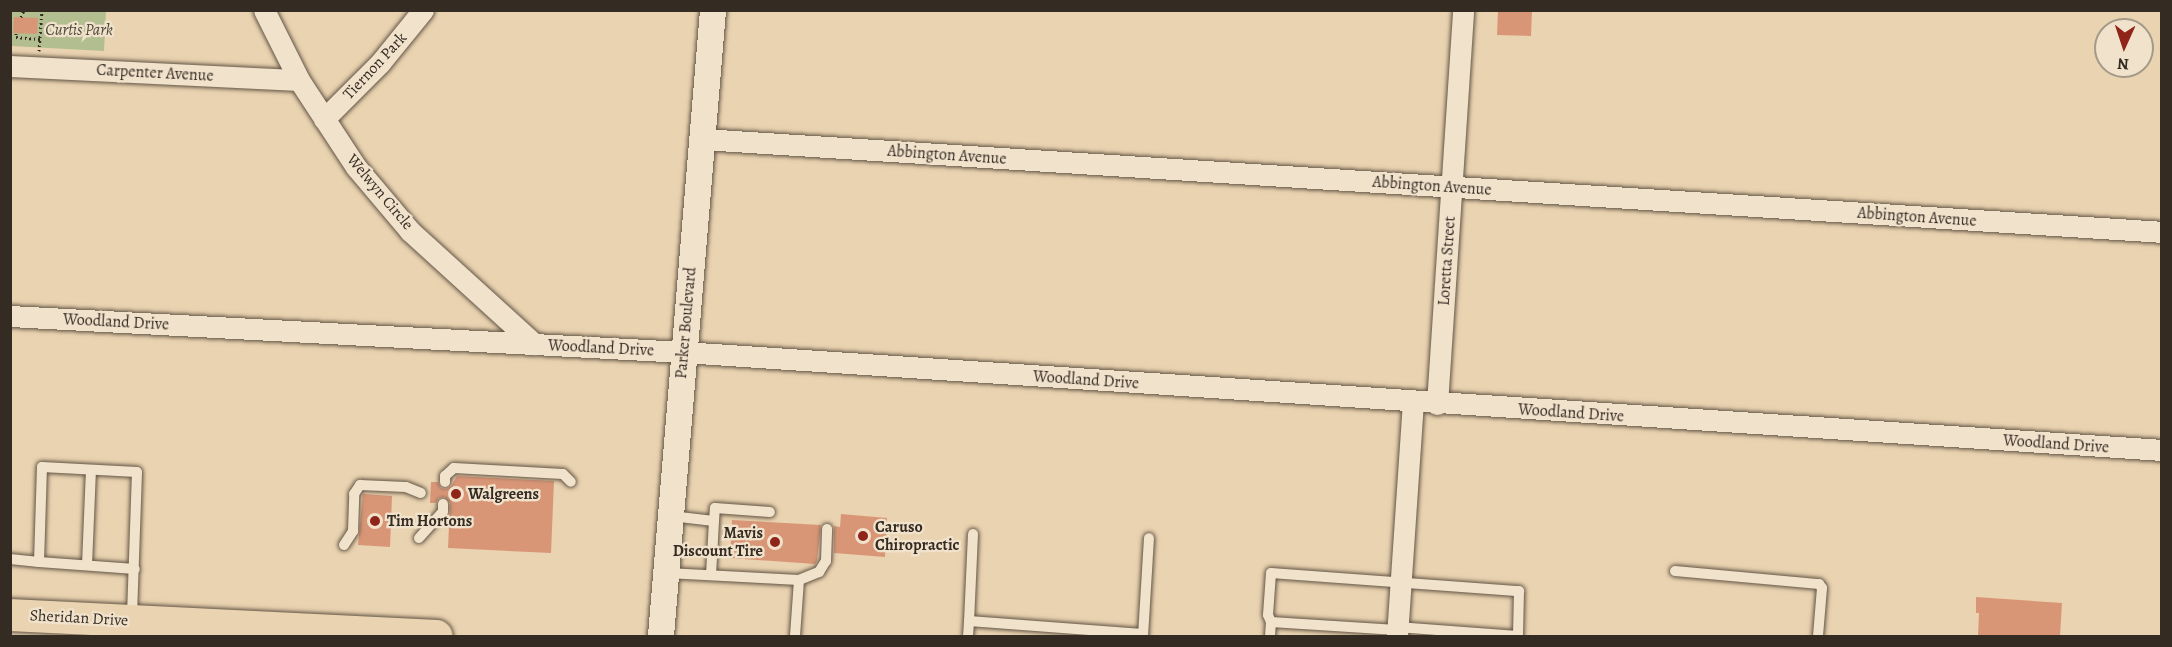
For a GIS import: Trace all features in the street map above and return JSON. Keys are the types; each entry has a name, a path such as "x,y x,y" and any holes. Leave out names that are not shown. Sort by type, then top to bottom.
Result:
{"main road":[{"name":"Sheridan Drive","path":"10,615 436,636"}],"street":[{"name":"Welwyn Circle","path":"264,10 299,80 356,167 410,231 534,344"},
{"name":"Tiernon Park","path":"324,119 380,63 423,10"},
{"name":"Parker Boulevard","path":"661,636 713,10"},
{"name":"Loretta Street","path":"1437,404 1462,10"},
{"name":"Carpenter Avenue","path":"10,66 299,80"},
{"name":"Abbington Avenue","path":"702,140 2162,232"},
{"name":"Woodland Drive","path":"10,316 683,352 1437,404 2162,450"},
{"path":"1397,631 1413,402"}],"lane":[{"path":"39,562 42,467 137,472 132,621"},
{"path":"445,482 445,476 454,468 563,474 571,482"},
{"path":"87,565 91,470"},
{"path":"344,545 353,531 354,494 360,485 406,487 421,493"},
{"path":"419,538 443,512 443,504"},
{"path":"711,575 715,508 770,512"},
{"path":"671,516 714,521"},
{"path":"666,573 799,580 819,572 826,561 827,529"},
{"path":"968,636 973,534"},
{"path":"969,621 1143,635 1149,538"},
{"path":"10,559 135,569"},
{"path":"1675,571 1819,584 1822,588 1818,636"},
{"path":"1270,636 1271,622 1268,615 1271,573 1519,591 1518,636 1397,631 1271,622"},
{"path":"795,636 799,580"}],"path":[{"path":"21,17 24,10"},
{"path":"39,58 42,10"},
{"path":"16,33 16,37 41,39"}],"green space":[{"name":"Curtis Park","path":"10,11 106,11 104,51 11,46"}],"building":[{"path":"1498,10 1532,10 1531,36 1497,35"},
{"path":"14,17 38,18 37,34 13,33"},
{"name":"Walgreens","path":"457,476 554,481 551,553 448,548 450,503 444,497 439,498 436,503 430,503 431,482 438,482 441,488 446,489 451,486"},
{"name":"Tim Hortons","path":"363,494 392,496 390,547 358,545"},
{"name":"Caruso Chiropractic","path":"841,514 887,518 885,557 834,553 834,526 840,527"},
{"name":"Mavis Discount Tire","path":"732,520 821,525 817,561 815,564 730,558"},
{"path":"1976,597 2062,603 2060,636 1978,636 1979,613 1976,613"}],"place":[{"name":"Walgreens","path":"456,494"},
{"name":"Tim Hortons","path":"375,521"},
{"name":"Caruso Chiropractic","path":"863,536"},
{"name":"Mavis Discount Tire","path":"775,542"}]}
